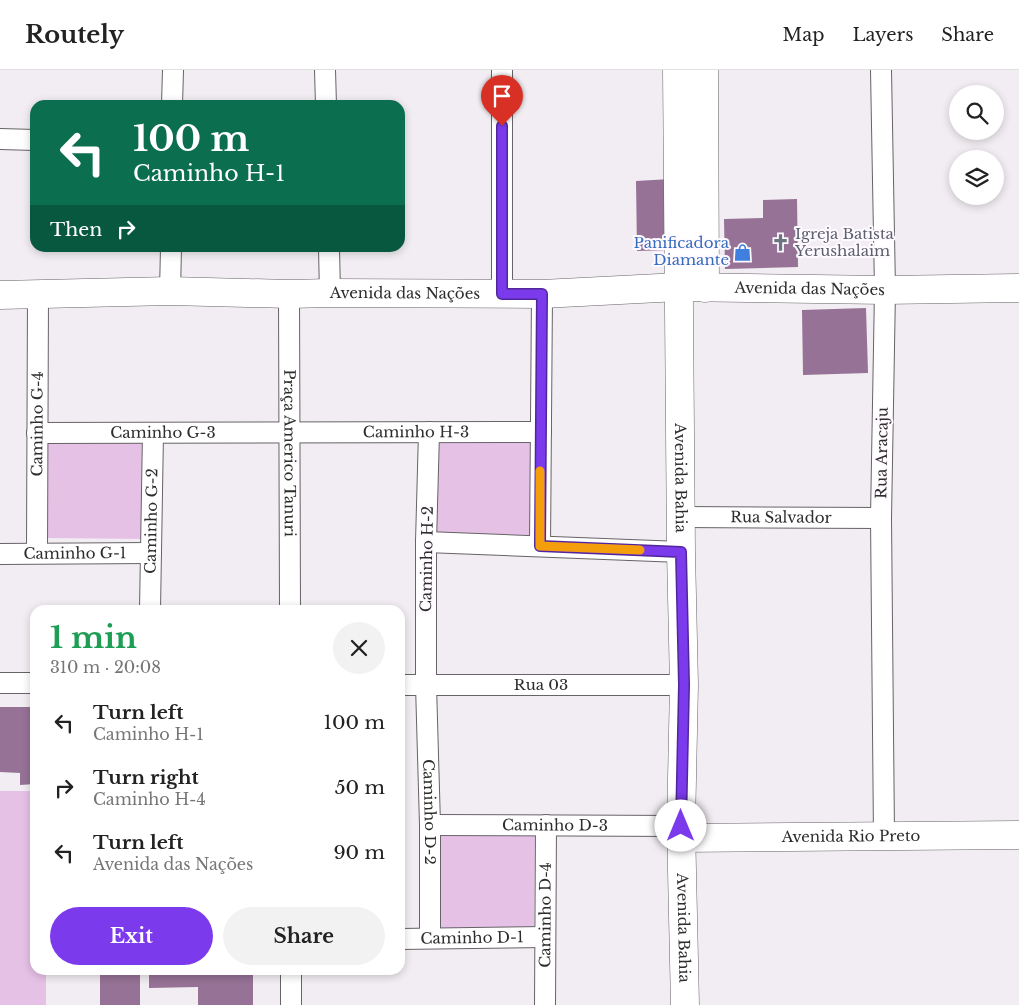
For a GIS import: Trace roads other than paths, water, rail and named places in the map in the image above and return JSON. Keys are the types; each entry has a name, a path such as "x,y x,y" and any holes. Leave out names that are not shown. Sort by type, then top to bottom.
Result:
{"street":[{"path":"172,70 172,100"},
{"path":"325,70 326,100"},
{"path":"502,70 502,294"},
{"name":"Avenida Bahia","path":"677,70 692,288"},
{"name":"Avenida Bahia","path":"685,1005 682,832 684,685 681,517 704,70"},
{"name":"Rua Aracaju","path":"881,70 885,290 881,518 884,836"},
{"path":"0,139 30,140"},
{"path":"170,291 171,252"},
{"path":"329,252 330,293"},
{"name":"Avenida das Nações","path":"0,295 170,291 289,294 542,294 692,288 885,290 1019,288"},
{"name":"Praça Americo Tanuri","path":"289,294 290,605"},
{"path":"540,546 542,294"},
{"name":"Caminho G-4","path":"37,553 38,295"},
{"name":"Caminho H-3","path":"290,432 541,432"},
{"name":"Caminho G-3","path":"38,433 290,432"},
{"name":"Caminho H-2","path":"426,685 426,542 429,432"},
{"name":"Caminho G-2","path":"150,605 153,433"},
{"name":"Rua Salvador","path":"681,517 881,518"},
{"path":"426,542 681,552"},
{"name":"Caminho G-1","path":"0,554 151,553"},
{"path":"0,683 30,683"},
{"name":"Rua 03","path":"405,685 684,685"},
{"name":"Caminho D-2","path":"426,685 430,825 430,938"},
{"name":"Caminho D-3","path":"430,825 546,825 682,832"},
{"name":"Caminho D-4","path":"545,1005 546,825"},
{"name":"Avenida Rio Preto","path":"682,832 884,836 1019,835"},
{"name":"Caminho D-1","path":"405,939 545,937"},
{"path":"291,975 291,1005"}],"place":[{"name":"Igreja Batista Yerushalaim","path":"781,243"},
{"name":"Panificadora Diamante","path":"743,252"}]}
